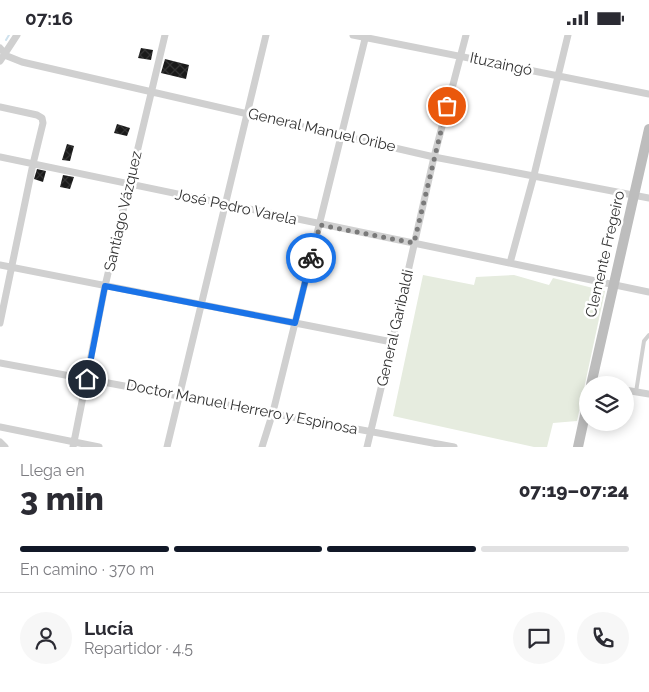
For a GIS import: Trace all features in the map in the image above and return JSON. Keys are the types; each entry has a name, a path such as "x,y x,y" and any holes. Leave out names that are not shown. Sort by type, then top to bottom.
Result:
{"street":[{"path":"1,54 16,35"},
{"name":"Santiago Vázquez","path":"73,444 105,286 164,35"},
{"path":"166,447 266,35"},
{"name":"Ituzaingó","path":"353,35 366,36 649,94"},
{"name":"General Garibaldi","path":"366,447 434,157 466,35"},
{"path":"510,263 534,175 568,35"},
{"path":"262,447 273,412 366,36"},
{"name":"General Manuel Oribe","path":"1,54 22,62 246,112 434,157 649,198"},
{"path":"0,107 37,115 42,118 43,123 0,323"},
{"name":"Clemente Fregeiro","path":"596,376 649,129"},
{"name":"José Pedro Varela","path":"0,157 649,292"},
{"path":"0,265 392,342"},
{"name":"Doctor Manuel Herrero y Espinosa","path":"0,363 454,447"},
{"path":"636,392 649,395"},
{"path":"0,427 73,444 99,447"},
{"path":"578,447 581,431"},
{"path":"0,442 4,447"}],"lane":[{"path":"636,392 644,341 649,335"},
{"path":"642,353 648,352"}],"shaded area":[{"path":"423,275 474,285 476,277 514,275 549,285 553,278 605,291 587,376 579,376 579,412 577,421 553,423 547,447 534,447 393,416"}],"building":[{"path":"141,48 153,50 151,60 138,58"},
{"path":"165,59 189,65 186,79 161,73"},
{"path":"117,124 130,128 127,136 114,133"},
{"path":"67,144 74,146 70,161 62,160"},
{"path":"37,169 46,171 43,182 34,179"},
{"path":"63,175 74,177 70,189 60,187"}],"waterway":[{"path":"6,40 9,35"}],"way so far":[{"path":"311,258 320,225 414,243 447,106"}],"route":[{"path":"87,379 105,286 295,323 311,258"}]}
